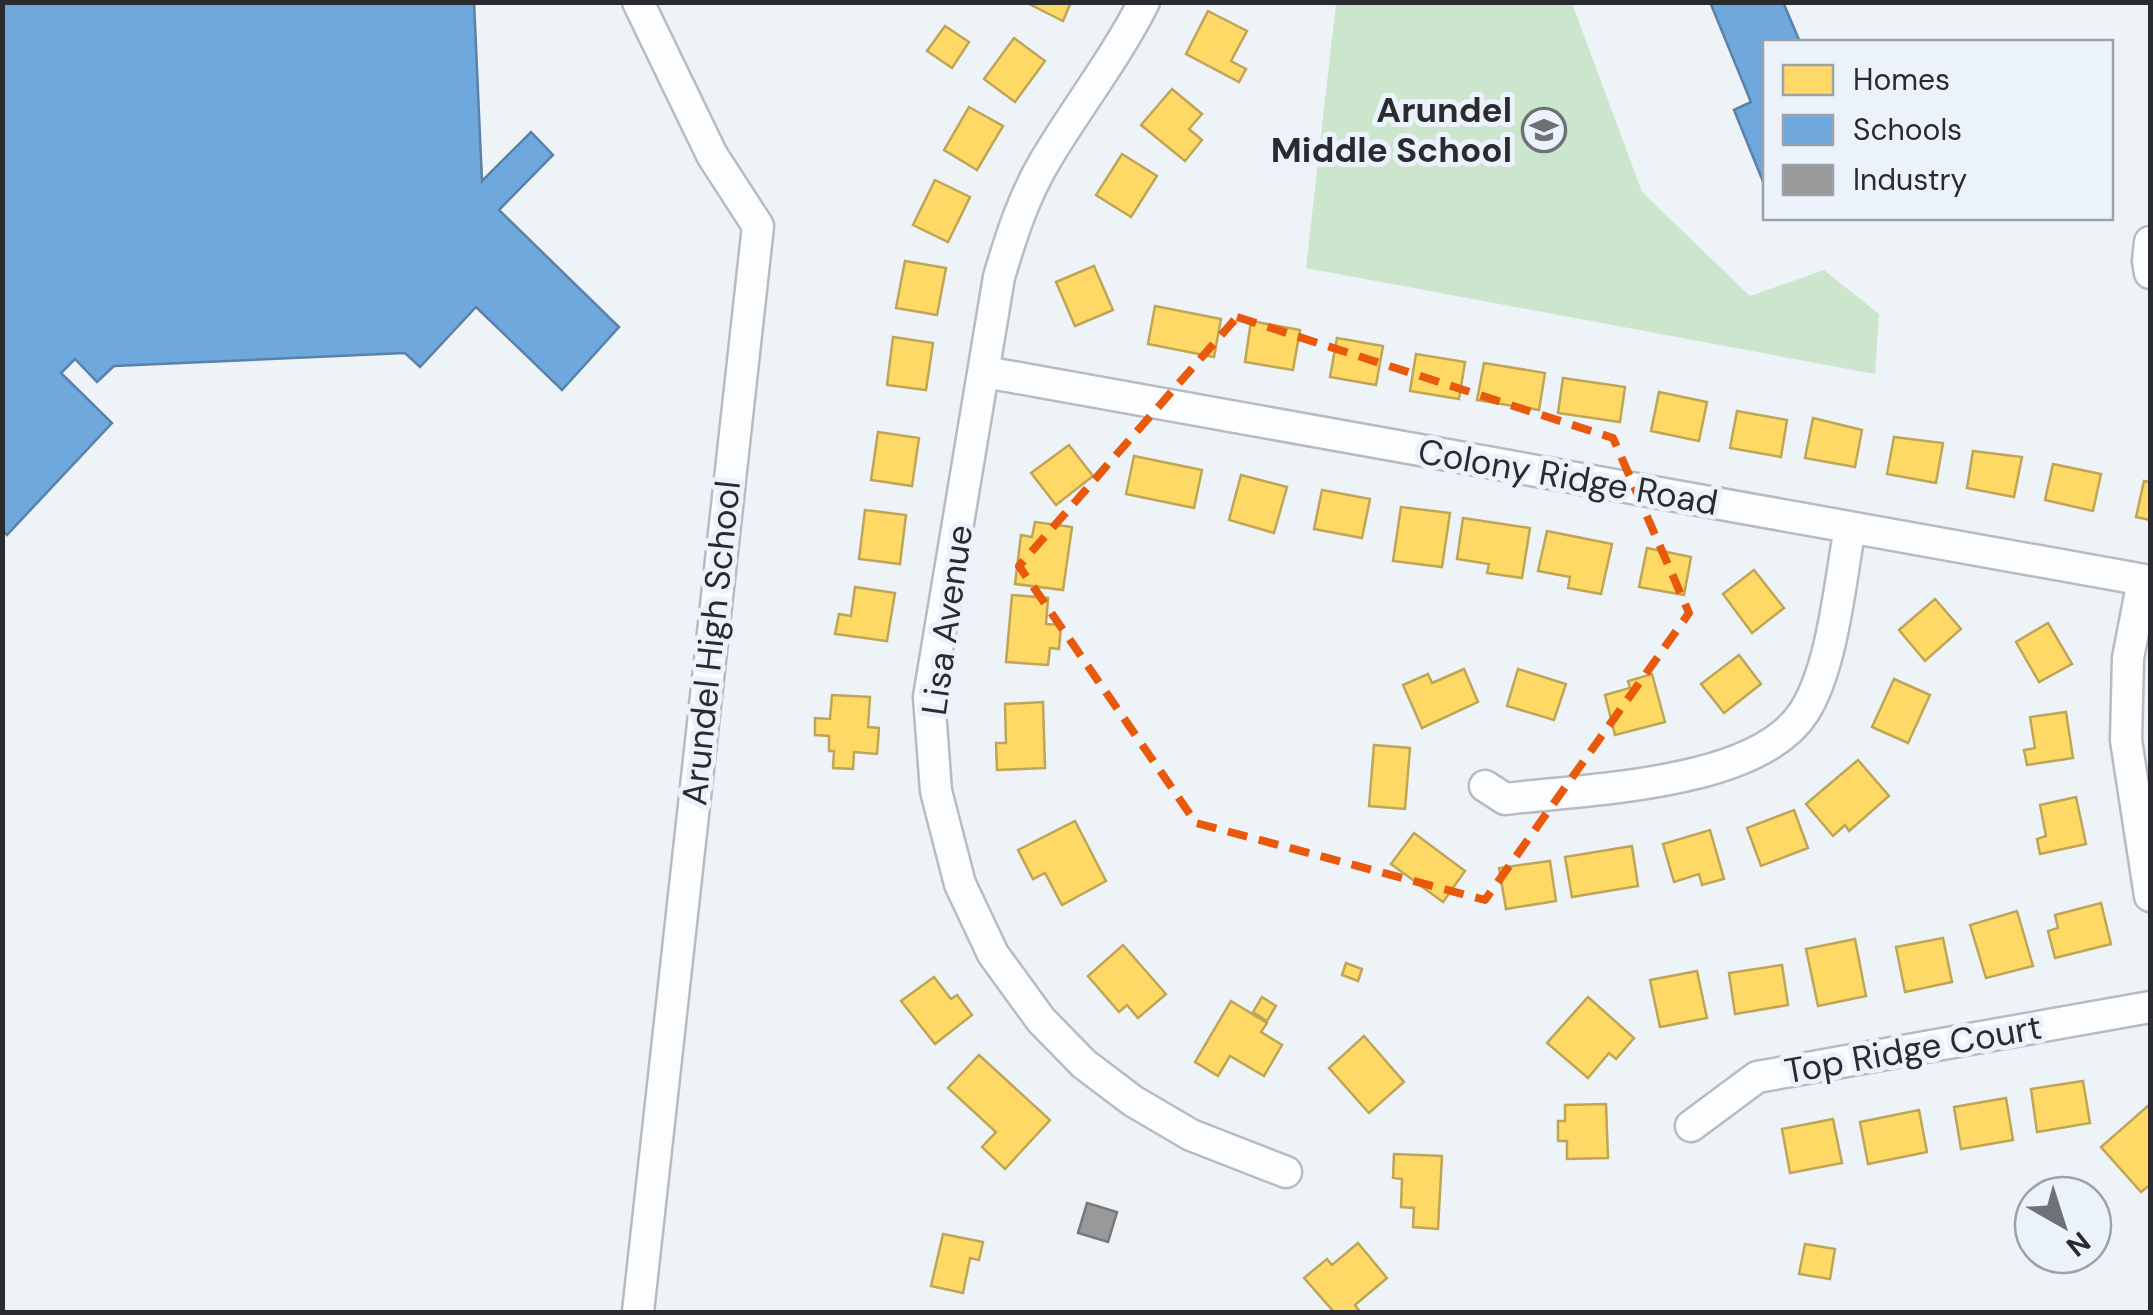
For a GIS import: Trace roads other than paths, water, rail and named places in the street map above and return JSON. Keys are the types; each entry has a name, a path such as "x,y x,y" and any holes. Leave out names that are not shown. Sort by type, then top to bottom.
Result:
{"street":[{"name":"Arundel High School","path":"638,2 712,156 758,226 638,1312"},
{"name":"Lisa Avenue","path":"1144,2 1118,51 1044,163 1016,218 999,277 929,697 936,791 960,884 993,954 1041,1020 1084,1064 1133,1100 1190,1135 1286,1172"},
{"path":"2150,242 2150,273"},
{"name":"Colony Ridge Road","path":"985,372 2147,580"},
{"path":"1485,786 1505,799 1664,779 1724,767 1771,746 1804,713 1824,668 1850,528"},
{"path":"2147,580 2128,658 2126,740 2150,896"},
{"name":"Top Ridge Court","path":"1691,1126 1757,1077 2150,1007"}],"place":[{"name":"Arundel Middle School","path":"1544,130"}]}
